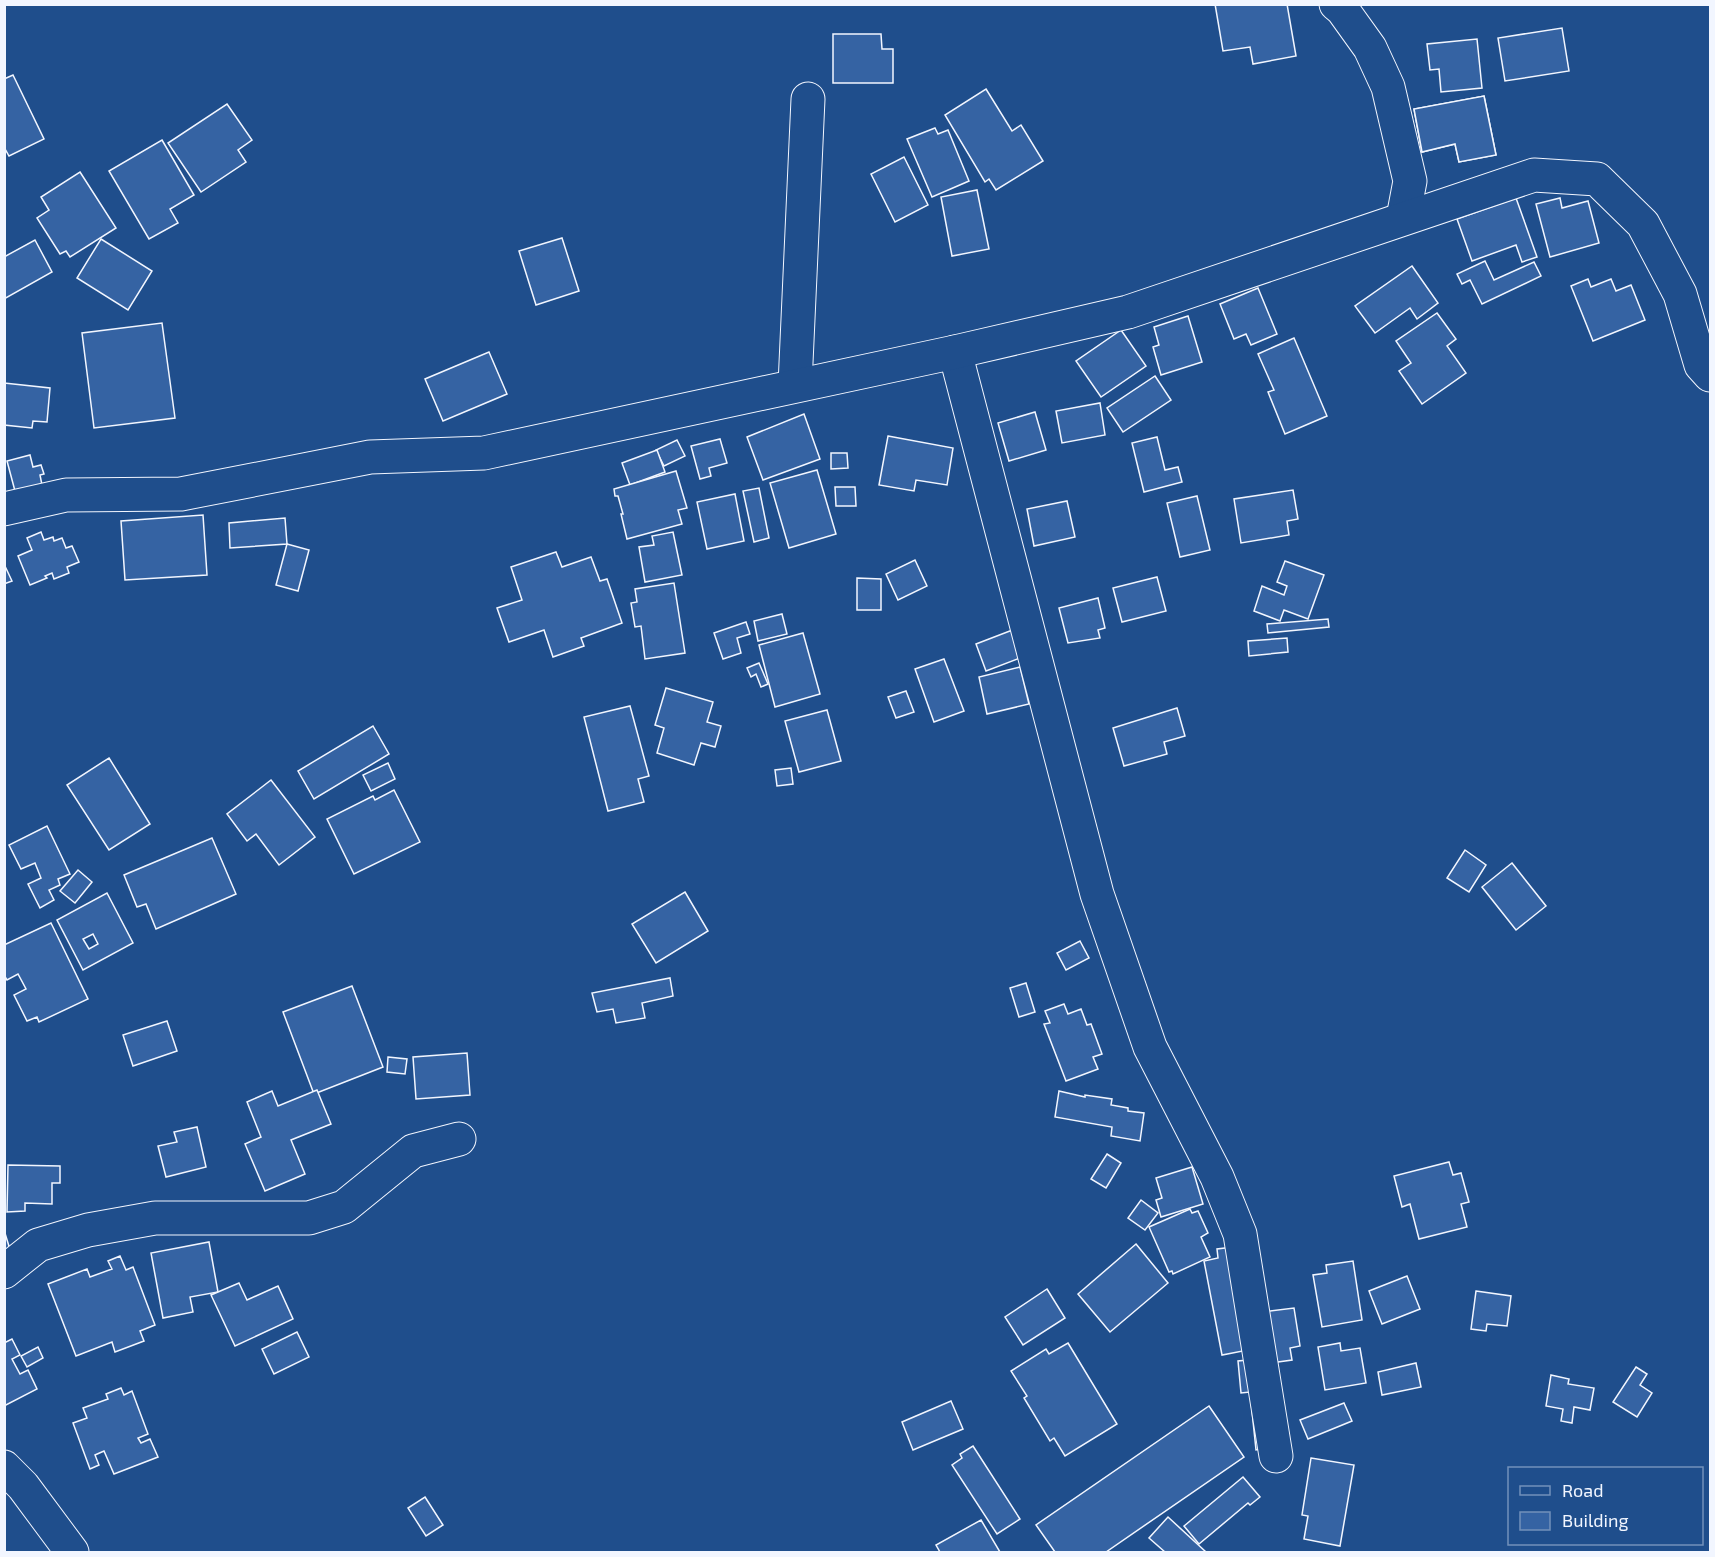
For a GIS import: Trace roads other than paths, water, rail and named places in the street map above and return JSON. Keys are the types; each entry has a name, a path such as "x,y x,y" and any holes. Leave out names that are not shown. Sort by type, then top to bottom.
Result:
{"street":[{"path":"1336,4 1370,48 1388,87 1410,181 1403,218"},
{"path":"1370,4 1370,48"},
{"path":"795,385 808,99"},
{"path":"4,510 66,495 181,494 370,457 483,453 955,352 1128,312 1534,175 1597,179 1643,224 1680,294 1701,365 1710,375"},
{"path":"955,352 1097,894 1150,1047 1217,1177 1240,1234 1276,1456"},
{"path":"4,1272 38,1245 88,1230 156,1218 309,1218 344,1207 413,1151 459,1139"},
{"path":"4,1467 23,1486 72,1552"}]}
